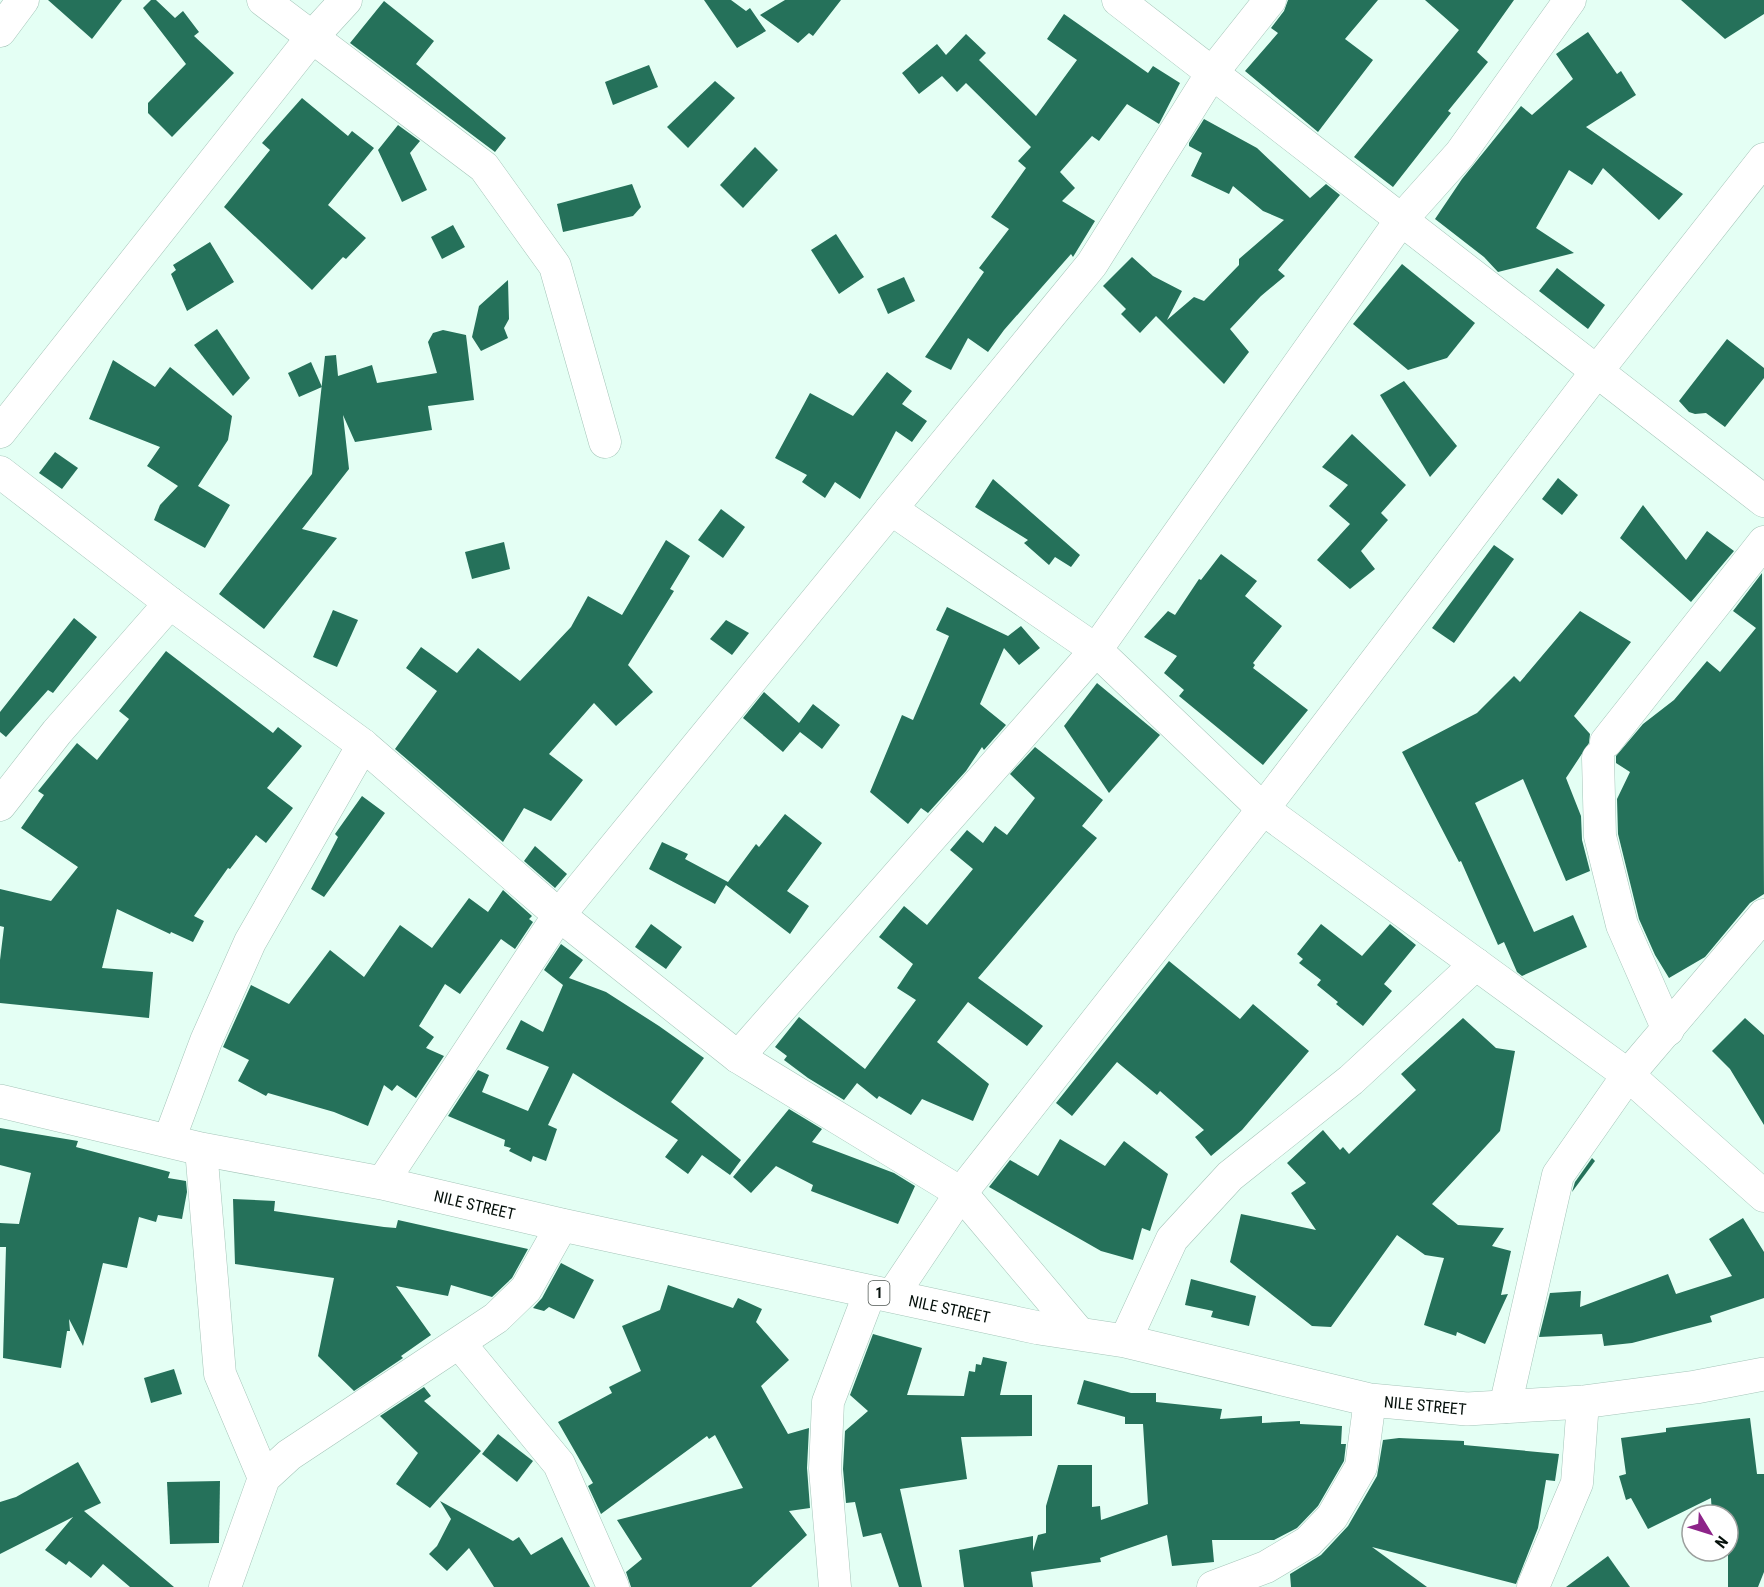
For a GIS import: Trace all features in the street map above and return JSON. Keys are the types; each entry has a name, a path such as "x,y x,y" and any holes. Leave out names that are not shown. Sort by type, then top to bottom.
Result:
{"main road":[{"name":"NILE STREET","path":"0,1101 201,1149 382,1182 562,1225 1039,1328 1125,1341 1370,1400 1467,1409 1583,1402 1696,1387 1764,1374"}],"street":[{"path":"0,31 23,0"},
{"path":"263,0 483,167 490,176 555,266 606,442"},
{"path":"0,432 313,36 346,0"},
{"path":"1118,0 1764,501"},
{"path":"382,1182 559,915 1092,264 1212,73 1270,0"},
{"path":"738,1057 1096,650 1401,220 1460,154 1570,0"},
{"path":"835,1587 829,1549 825,1469 828,1402 881,1294 1263,809 1597,371 1764,159"},
{"path":"0,472 170,603 363,745 559,915 738,1057 961,1193 1079,1333"},
{"path":"891,509 1096,650 1263,809 1628,1075 1764,1196"},
{"path":"1668,1030 1622,925 1600,836 1602,750 1764,542"},
{"path":"0,806 57,732 170,603"},
{"path":"169,1140 206,1041 250,942 363,745"},
{"path":"1505,1407 1558,1175 1628,1075 1764,915"},
{"path":"1125,1341 1172,1239 1223,1183 1351,1080 1476,964"},
{"path":"201,1149 220,1374 264,1478"},
{"path":"225,1587 264,1478 289,1455 460,1344 496,1318 526,1289 562,1225"},
{"path":"460,1344 559,1464 604,1584"},
{"path":"1213,1587 1266,1567 1308,1542 1332,1517 1361,1467 1370,1400"},
{"path":"1533,1587 1577,1483 1583,1402"}],"building":[{"path":"48,0 122,0 92,39"},
{"path":"151,0 156,0 175,18 183,11 199,32 194,36 234,73 172,137 148,113 148,103 186,64 143,8"},
{"path":"704,0 731,0 746,11 750,8 766,31 737,48"},
{"path":"785,0 841,0 813,36 809,33 798,43 760,15"},
{"path":"1288,0 1378,0 1345,39 1373,60 1318,132 1245,71 1278,33 1271,28 1284,11"},
{"path":"1425,0 1514,0 1477,52 1488,62 1448,111 1451,113 1393,187 1354,157 1459,30"},
{"path":"1681,0 1764,0 1764,14 1725,39"},
{"path":"384,1 434,41 416,64 506,138 495,152 350,43"},
{"path":"1064,14 1148,73 1153,66 1180,83 1159,124 1127,104 1099,141 1092,136 1060,172 1075,188 1062,201 1095,221 1073,257 1071,254 1004,330 988,352 968,338 951,370 925,357 984,272 979,268 1009,229 991,217 1026,168 1018,161 1031,147 966,83 957,92 942,76 919,94 902,73 937,44 946,55 966,34 986,53 979,60 1036,116 1077,60 1047,39"},
{"path":"1588,32 1617,74 1621,71 1636,95 1586,127 1683,194 1659,220 1603,168 1592,185 1569,170 1536,228 1574,253 1498,272 1484,257 1435,219 1462,179 1521,106 1532,115 1573,79 1556,54"},
{"path":"649,65 658,87 613,105 605,82"},
{"path":"715,81 735,98 688,148 667,127"},
{"path":"302,98 348,136 352,131 374,148 328,205 366,238 346,259 343,257 312,290 224,207 270,150 262,143"},
{"path":"1204,119 1257,148 1310,198 1326,184 1340,195 1278,270 1285,276 1261,296 1230,329 1249,352 1224,384 1156,316 1140,333 1121,314 1126,309 1103,286 1132,257 1153,276 1182,291 1167,320 1194,297 1204,301 1239,265 1239,259 1284,220 1263,211 1233,186 1229,194 1191,176 1202,153 1189,146 1189,143"},
{"path":"398,125 420,141 410,153 427,190 402,202 378,150"},
{"path":"755,147 778,170 743,208 720,185"},
{"path":"632,184 641,207 633,216 563,232 557,204"},
{"path":"453,225 465,247 442,259 431,237"},
{"path":"836,234 864,277 839,294 811,250"},
{"path":"210,242 234,282 187,311 171,274 176,270 173,265"},
{"path":"1402,264 1475,323 1447,358 1408,370 1353,324"},
{"path":"1557,268 1605,305 1588,329 1539,291"},
{"path":"904,277 915,301 888,314 877,289"},
{"path":"508,280 509,319 504,328 508,338 481,351 472,337 479,306"},
{"path":"217,329 250,378 233,396 194,345"},
{"path":"443,330 466,335 474,400 428,406 432,430 355,442 343,415 349,469 302,529 337,538 264,629 219,594 312,474 325,356 336,355 338,376 372,365 377,383 437,373 428,342 433,333"},
{"path":"1727,339 1764,368 1764,378 1725,427 1706,413 1689,412 1679,401"},
{"path":"113,360 155,387 170,367 232,416 228,440 198,486 230,505 205,548 154,520 160,505 178,486 147,466 160,447 89,419"},
{"path":"311,362 322,387 299,397 288,373"},
{"path":"887,372 912,391 902,404 927,421 912,442 896,431 860,499 835,482 825,498 802,482 807,475 775,458 810,393 853,416"},
{"path":"1404,381 1457,446 1430,477 1380,395"},
{"path":"1352,434 1406,485 1381,513 1388,520 1361,551 1375,569 1350,589 1317,560 1350,524 1329,506 1348,485 1322,467"},
{"path":"55,452 78,468 62,489 39,473"},
{"path":"1558,478 1578,495 1562,515 1542,499"},
{"path":"993,479 1080,555 1071,567 1055,557 1049,565 1024,543 1028,540 975,507"},
{"path":"1643,505 1686,560 1707,531 1734,551 1691,602 1620,538"},
{"path":"721,509 745,527 723,558 698,540"},
{"path":"666,540 690,556 670,589 674,591 628,665 653,692 616,726 594,703 549,754 583,780 551,821 524,808 503,842 395,749 437,691 406,668 421,647 457,673 478,648 520,681 571,627 588,596 622,615"},
{"path":"504,542 510,569 472,579 465,552"},
{"path":"1494,545 1514,559 1454,643 1432,628"},
{"path":"1221,554 1257,581 1245,596 1282,626 1253,663 1255,665 1253,668 1308,710 1263,765 1179,696 1184,690 1164,673 1177,656 1144,637 1168,611 1175,615 1199,579 1201,580"},
{"path":"1762,573 1764,894 1750,903 1705,957 1669,978 1655,955 1639,919 1618,834 1617,799 1630,772 1616,763 1616,756 1643,724 1674,700 1707,661 1720,672 1756,628 1733,611"},
{"path":"947,607 1008,636 1021,626 1040,648 1019,665 1004,648 980,704 1006,725 984,750 982,747 966,771 928,813 921,808 908,824 870,792 902,715 913,720 949,636 936,630"},
{"path":"333,610 358,620 337,667 313,657"},
{"path":"1580,611 1631,642 1574,716 1590,734 1589,743 1566,778 1581,816 1582,840 1590,871 1566,881 1523,779 1475,803 1534,932 1573,915 1587,947 1522,976 1517,972 1504,942 1498,945 1461,861 1459,862 1402,752 1477,713 1514,676 1520,682"},
{"path":"74,618 97,637 53,693 48,690 6,737 0,732 0,712"},
{"path":"726,620 749,633 732,655 710,639"},
{"path":"166,651 273,733 278,727 302,746 267,788 293,808 266,843 256,835 230,869 228,868 194,916 204,921 193,942 171,932 170,934 117,909 102,968 153,972 149,1018 0,1003 0,960 4,927 0,926 0,889 51,901 78,867 21,828 44,795 38,791 77,743 97,760 129,719 119,711"},
{"path":"1097,683 1160,735 1109,793 1064,726"},
{"path":"764,692 799,723 813,704 840,725 822,749 800,732 783,752 743,718"},
{"path":"1035,747 1103,800 1082,826 1097,838 978,978 1043,1026 1027,1046 968,1002 937,1042 989,1084 973,1121 922,1099 911,1115 879,1096 877,1099 857,1083 844,1100 808,1078 784,1060 787,1056 775,1047 799,1017 865,1069 916,1000 897,988 913,964 879,937 904,906 927,925 973,869 950,850 967,830 983,843 995,826 1007,835 1035,798 1010,774"},
{"path":"362,796 385,813 324,897 311,889 338,837 335,834"},
{"path":"785,814 822,843 787,891 809,906 790,934 726,885 715,904 649,869 662,842 688,854 685,859 728,882 756,844 759,847"},
{"path":"535,846 567,874 555,888 524,861"},
{"path":"503,890 532,916 529,919 533,922 515,949 501,939 460,994 445,984 419,1026 434,1037 426,1048 444,1056 416,1098 397,1085 392,1091 384,1085 368,1126 334,1112 268,1093 266,1096 238,1081 249,1060 223,1047 251,985 289,1004 330,950 364,977 400,925 432,948 469,898 488,912"},
{"path":"651,924 682,947 666,969 635,947"},
{"path":"1321,924 1362,956 1390,924 1416,945 1384,984 1392,991 1363,1026 1317,985 1321,980 1299,963 1303,959 1297,954"},
{"path":"561,944 583,960 569,978 606,992 704,1058 671,1102 741,1160 730,1175 702,1155 688,1174 665,1157 678,1140 573,1073 548,1125 557,1129 546,1161 533,1156 531,1162 509,1151 511,1148 504,1146 505,1140 448,1116 478,1070 489,1075 482,1092 528,1111 549,1067 506,1049 521,1020 543,1032 563,985 544,970"},
{"path":"1169,961 1240,1019 1253,1004 1309,1051 1242,1130 1211,1156 1195,1137 1204,1130 1160,1091 1157,1095 1117,1062 1072,1116 1056,1103"},
{"path":"1463,1018 1496,1048 1515,1051 1500,1131 1432,1204 1458,1225 1504,1228 1492,1246 1511,1251 1501,1295 1508,1294 1485,1344 1457,1332 1456,1336 1424,1325 1444,1258 1425,1255 1397,1235 1331,1327 1312,1326 1230,1262 1241,1214 1316,1230 1291,1193 1306,1183 1287,1163 1323,1130 1340,1150 1343,1147 1349,1154 1416,1090 1401,1074"},
{"path":"1745,1018 1764,1035 1764,1125 1730,1069 1712,1051"},
{"path":"789,1109 822,1129 812,1142 894,1173 915,1186 898,1224 811,1191 813,1185 776,1166 751,1193 733,1177"},
{"path":"0,1128 78,1141 76,1147 170,1172 168,1178 186,1181 187,1192 182,1219 158,1215 156,1222 139,1217 127,1268 103,1263 83,1346 69,1319 70,1331 67,1331 61,1368 3,1358 6,1247 0,1247 0,1223 19,1224 31,1173 0,1165"},
{"path":"1060,1139 1105,1166 1124,1141 1168,1174 1150,1231 1142,1228 1133,1260 1101,1251 989,1187 1010,1160 1038,1176"},
{"path":"1592,1158 1595,1161 1572,1192 1575,1182"},
{"path":"233,1199 275,1201 274,1211 384,1227 396,1228 398,1220 528,1249 512,1278 492,1297 451,1285 448,1296 396,1286 431,1335 401,1356 403,1358 354,1391 318,1356 334,1278 235,1264"},
{"path":"1743,1218 1764,1252 1764,1298 1710,1316 1712,1322 1632,1343 1604,1346 1602,1334 1539,1337 1550,1293 1581,1291 1580,1307 1668,1274 1676,1294 1732,1276 1709,1239"},
{"path":"561,1263 594,1280 574,1319 549,1307 544,1311 533,1308 542,1298"},
{"path":"1191,1279 1256,1296 1249,1326 1211,1317 1213,1311 1185,1305"},
{"path":"668,1285 733,1308 738,1298 762,1309 756,1322 789,1360 761,1386 788,1434 809,1428 807,1468 810,1508 789,1511 807,1535 751,1587 631,1587 626,1572 642,1559 617,1520 743,1488 715,1435 709,1439 707,1436 601,1514 588,1486 593,1483 558,1422 612,1393 609,1387 641,1371 622,1326 660,1310"},
{"path":"873,1334 922,1348 907,1395 964,1396 969,1371 975,1372 976,1364 981,1365 983,1357 1007,1362 1000,1395 1032,1395 1032,1436 961,1437 967,1479 900,1489 922,1587 899,1587 881,1533 863,1537 855,1502 846,1503 843,1469 845,1431 868,1411 850,1395"},
{"path":"174,1369 182,1394 151,1403 144,1378"},
{"path":"1084,1380 1131,1393 1156,1393 1156,1402 1222,1409 1220,1419 1262,1416 1262,1423 1300,1421 1300,1424 1342,1426 1341,1444 1346,1444 1344,1461 1318,1506 1297,1528 1274,1540 1212,1540 1214,1562 1172,1566 1167,1535 1100,1558 1101,1562 1031,1572 1033,1587 964,1587 959,1550 1033,1536 1033,1551 1038,1535 1046,1533 1046,1506 1058,1465 1092,1465 1092,1507 1100,1506 1101,1520 1148,1504 1143,1424 1125,1424 1125,1417 1077,1404"},
{"path":"424,1387 431,1396 424,1401 481,1451 430,1508 396,1484 418,1453 380,1416"},
{"path":"1750,1418 1757,1474 1764,1474 1764,1572 1758,1587 1728,1587 1728,1563 1740,1563 1740,1503 1711,1503 1711,1498 1701,1503 1680,1503 1680,1513 1648,1529 1631,1498 1626,1500 1619,1476 1626,1474 1621,1438 1666,1432 1666,1428"},
{"path":"498,1434 533,1461 517,1482 482,1454"},
{"path":"1399,1438 1464,1441 1464,1445 1559,1454 1555,1481 1546,1480 1538,1528 1516,1584 1372,1547 1427,1587 1291,1587 1290,1574 1321,1555 1348,1526 1377,1476 1383,1440"},
{"path":"78,1462 101,1503 84,1511 174,1587 130,1587 103,1564 91,1578 69,1561 66,1565 45,1550 73,1517 0,1554 0,1502 16,1497"},
{"path":"220,1481 219,1543 170,1544 167,1482"},
{"path":"440,1501 513,1541 519,1537 531,1555 562,1537 590,1587 494,1587 469,1548 447,1571 429,1554 437,1546 451,1519"},
{"path":"1608,1556 1630,1587 1566,1587"}]}
